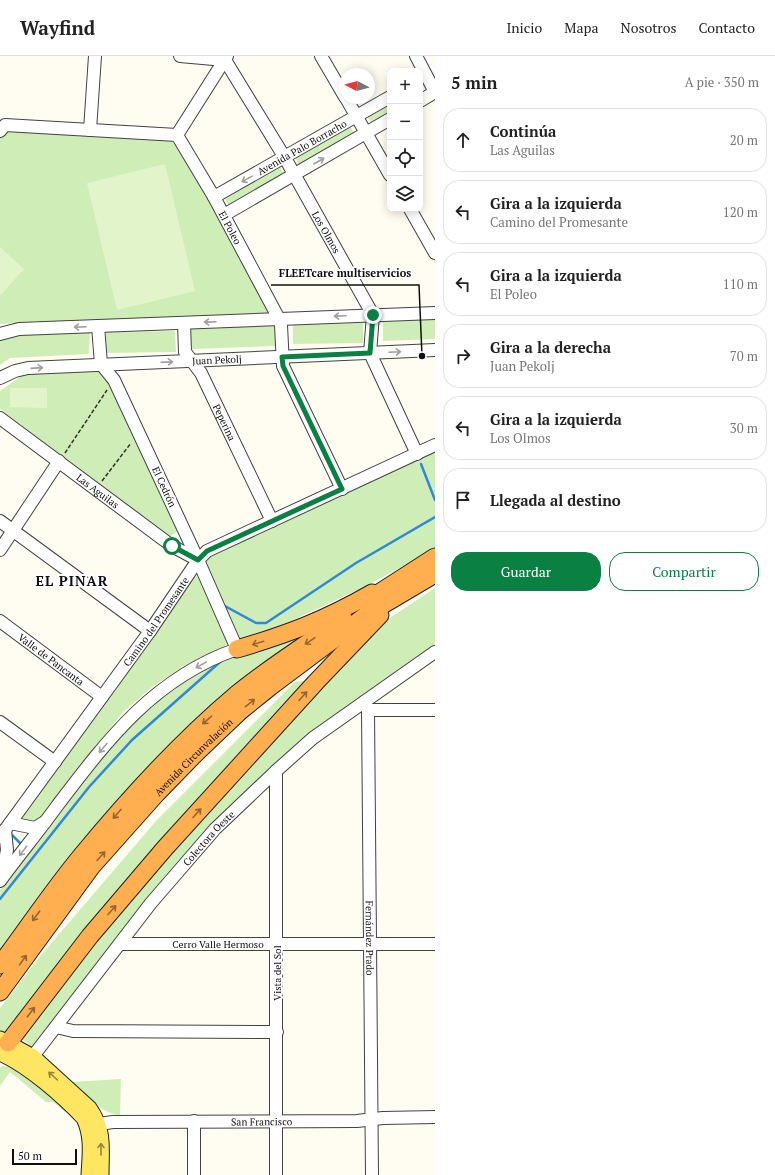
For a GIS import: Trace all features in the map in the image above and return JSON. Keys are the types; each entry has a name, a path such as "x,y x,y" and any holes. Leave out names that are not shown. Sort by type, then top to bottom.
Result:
{"highway":[{"name":"Avenida Circunvalación","path":"0,992 92,866 157,793 197,752 239,712 369,613 435,557"},
{"name":"Avenida Circunvalación","path":"0,965 81,856 149,778 202,725 262,675 408,581 435,574"},
{"path":"236,649 288,634 408,581"},
{"path":"2,1049 90,936 165,848 408,581"}],"main road":[{"path":"2,1049 29,1062 89,1108 101,1145 101,1175"},
{"path":"89,1175 94,1127"}],"street":[{"path":"90,130 96,56"},
{"path":"2,123 177,135 226,58 180,56"},
{"path":"321,56 339,88"},
{"path":"416,56 427,74 435,92 423,99"},
{"name":"Los Olmos","path":"226,58 373,315"},
{"name":"Avenida Palo Borracho","path":"214,197 387,99"},
{"path":"349,104 387,170"},
{"name":"Avenida Palo Borracho","path":"224,215 387,121"},
{"name":"El Poleo","path":"177,135 224,215 279,319 281,325 283,366 342,489"},
{"path":"412,212 435,253"},
{"path":"0,334 19,329 435,313"},
{"path":"373,315 370,353 417,454"},
{"name":"Peperina","path":"184,323 185,352 201,373 272,522"},
{"path":"98,326 101,364"},
{"name":"Juan Pekolj","path":"0,378 15,371 28,368 435,350"},
{"name":"El Cedrón","path":"101,364 114,380 139,432 198,560 236,649"},
{"name":"Las Aguilas","path":"0,418 172,546 198,560"},
{"name":"Camino del Promesante","path":"4,828 55,762 150,631 198,560 207,551 435,445"},
{"path":"0,550 59,461"},
{"path":"0,521 150,631"},
{"name":"Valle de Pancanta","path":"0,621 102,697"},
{"path":"1,879 91,762 132,714 159,691 183,675 222,654 236,649"},
{"name":"Colectora Oeste","path":"29,1062 180,867 220,824 313,738 366,706 435,652"},
{"path":"366,706 435,710"},
{"name":"Fernández Prado","path":"366,706 372,1175"},
{"path":"0,722 55,762"},
{"name":"Vista del Sol","path":"276,771 276,1175"},
{"path":"1,879 7,850 4,828 35,828 46,821"},
{"name":"Cerro Valle Hermoso","path":"121,944 435,944"},
{"path":"56,1027 73,1031 277,1032"},
{"name":"San Francisco","path":"94,1127 113,1122 276,1120 357,1121 383,1118 435,1117"},
{"path":"194,1121 194,1175"}],"path":[{"path":"59,461 114,380"},
{"path":"97,489 139,432"}],"green space":[{"path":"387,104 387,115 372,124 367,116"},
{"path":"350,126 354,133 299,165 295,157"},
{"path":"14,130 169,140 176,144 269,303 270,313 0,324 0,138 6,131"},
{"path":"165,164 195,291 117,310 87,183"},
{"path":"280,167 284,175 229,206 225,199"},
{"path":"0,247 24,269 0,296"},
{"path":"435,319 435,339 383,341 383,320"},
{"path":"363,323 363,343 293,344 293,324"},
{"path":"275,326 275,346 191,349 190,328"},
{"path":"175,331 176,352 106,353 106,332"},
{"path":"90,332 89,354 10,358 0,365 0,341 8,336"},
{"path":"94,368 106,373 178,531 168,538 0,409 0,391 27,372"},
{"path":"10,388 47,388 47,408 10,407"},
{"path":"435,450 435,549 364,587 248,641 240,641 206,565 208,558"},
{"path":"200,576 227,637 227,644 221,649 182,667 152,687 122,713 38,823 25,825 20,819 194,577"},
{"path":"435,588 435,646 340,713 310,736 252,786 196,841 153,890 33,1048 21,1038 108,925 208,810 382,623"},
{"path":"341,616 0,953 0,890 95,763 134,718 192,675 245,652"},
{"path":"304,681 305,687 7,1033 0,1033 0,1008 42,954 156,821 295,682"},
{"path":"2,1066 12,1067 31,1076 46,1088 68,1110 65,1112 53,1102 46,1102 10,1072 0,1086 0,1068"},
{"path":"121,1079 120,1116 112,1114 99,1107 72,1082"}],"waterway":[{"path":"421,464 435,500"},
{"path":"223,605 256,623 266,623 356,563 435,517"},
{"path":"0,899 89,787 132,740 220,662"},
{"path":"10,833 21,844"}],"place":[{"name":"FLEETcare multiservicios","path":"422,356"}],"district":[{"name":"EL PINAR","path":"72,580"}],"route":[{"path":"172,546 198,560 207,551 342,489 283,366 282,357 370,353 373,315"}]}
